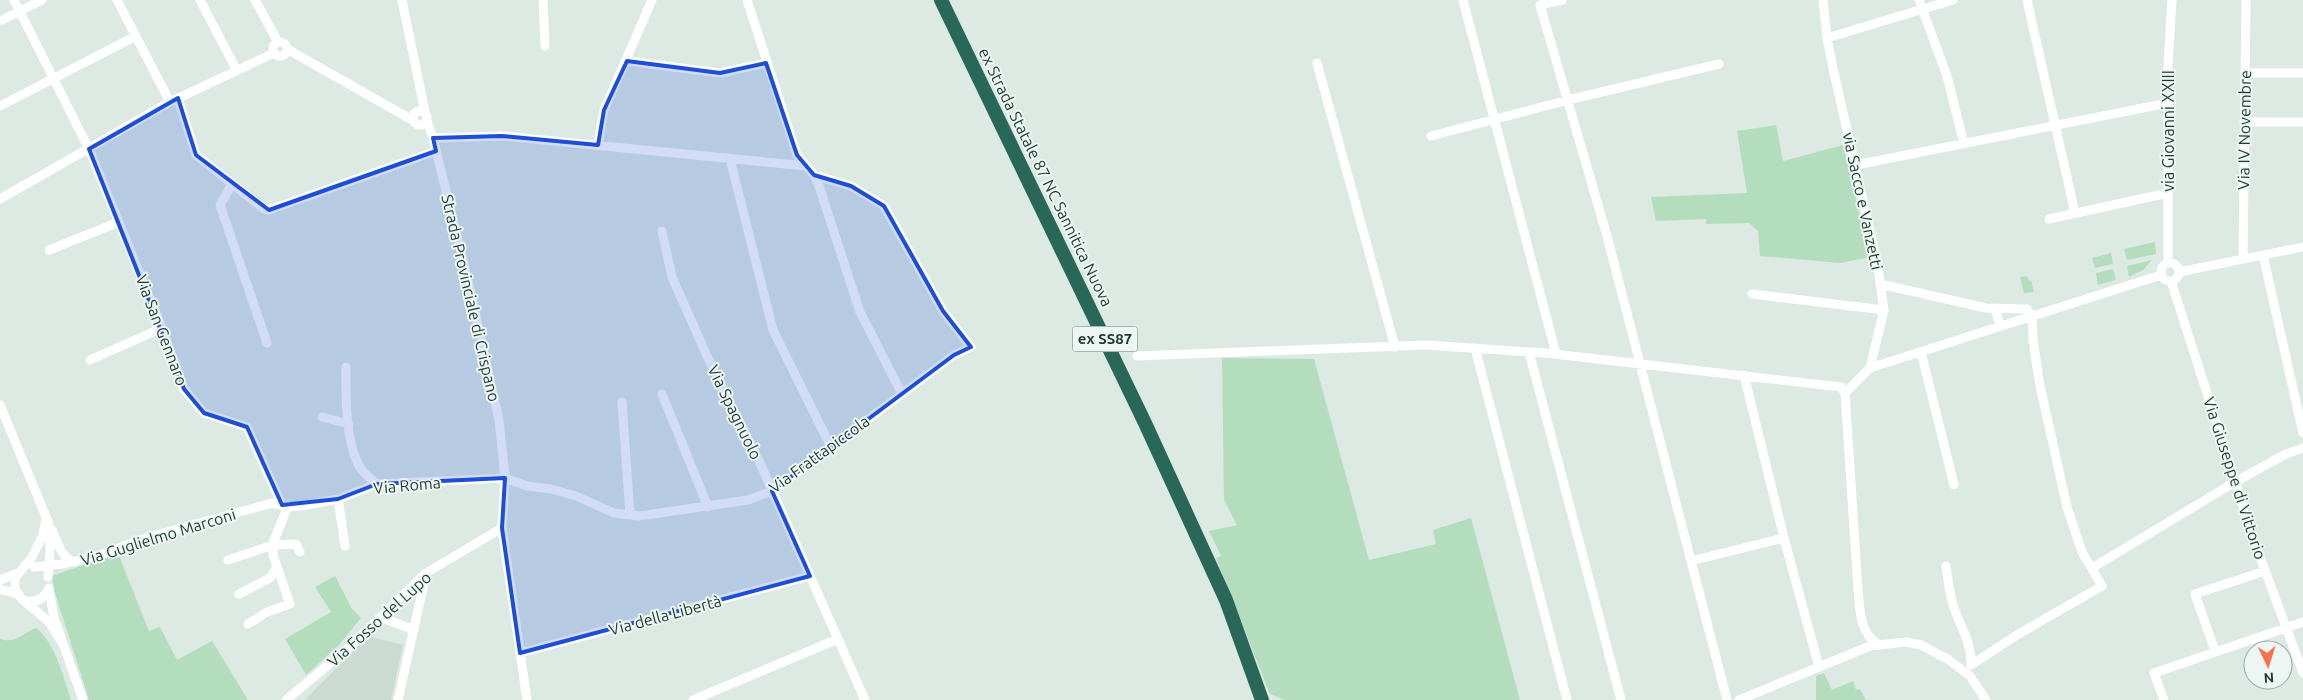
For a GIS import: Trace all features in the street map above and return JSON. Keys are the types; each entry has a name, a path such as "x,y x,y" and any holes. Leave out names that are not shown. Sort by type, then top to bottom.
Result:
{"highway":[{"name":"ex Strada Statale 87 NC Sannitica Nuova","path":"941,0 1146,423 1226,600 1262,700"}],"street":[{"name":"Via San Gennaro","path":"14,0 89,149 162,328 184,389 204,414 247,427 285,506"},
{"path":"0,21 42,0"},
{"path":"117,0 174,100 196,155 264,209 269,210 436,151"},
{"path":"200,0 236,69"},
{"path":"255,0 278,42 283,43 287,49 414,120 416,112 426,116"},
{"name":"Strada Provinciale di Crispano","path":"402,0 426,116 433,138 499,420 505,478 502,528 506,542 527,700"},
{"path":"543,0 545,46"},
{"path":"598,145 604,110 652,0"},
{"path":"747,0 797,155 814,175 860,312 902,394"},
{"path":"1463,0 1556,354"},
{"path":"1562,0 1540,5 1607,236 1727,700"},
{"name":"via Sacco e Vanzetti","path":"1823,0 1827,38 1877,262 1884,310 1870,368"},
{"path":"1919,0 1947,76 1964,144"},
{"path":"1827,38 1953,0"},
{"path":"2027,0 2075,213"},
{"name":"via Giovanni XXIII","path":"2168,263 2168,103 2172,0"},
{"name":"Via IV Novembre","path":"2243,259 2246,0"},
{"path":"0,106 136,36"},
{"path":"274,53 274,46 278,42"},
{"path":"0,199 174,100 236,69 274,53 281,56 285,54 287,49"},
{"path":"627,61 720,73 766,63"},
{"path":"1317,63 1395,347"},
{"path":"1431,136 1568,100 1718,64"},
{"path":"2245,73 2303,73"},
{"path":"1856,166 2168,103"},
{"path":"2244,122 2303,122"},
{"path":"433,138 502,136 806,166"},
{"path":"730,159 772,330 831,447"},
{"name":"Via Frattapiccola","path":"505,478 527,486 551,489 576,496 614,513 630,515 660,515 748,500 772,491 954,354 971,347 943,311 884,206 851,186 814,175"},
{"path":"232,184 220,205 267,343"},
{"path":"2050,219 2168,193"},
{"path":"49,250 119,222"},
{"name":"Via Spagnuolo","path":"662,231 672,277 706,356 772,491 865,700"},
{"path":"2179,272 2303,247"},
{"path":"2263,255 2303,433"},
{"path":"2168,263 2176,265 2179,272 2172,281 2165,280 2161,275 2161,269 2168,263"},
{"path":"1845,393 1870,368 2161,275"},
{"name":"Via Giuseppe di Vittorio","path":"2172,281 2235,482 2265,571 2303,673"},
{"path":"1880,284 1986,308 2027,309 2032,316 2032,339 2067,507 2082,552 2102,586 2018,635 1968,668"},
{"path":"1752,294 1884,310"},
{"path":"1995,308 2000,326"},
{"path":"90,360 162,328"},
{"path":"1137,356 1426,345 1556,354 1840,387 1845,393 1858,589 1864,628 1872,640 1878,644"},
{"path":"1475,348 1567,700"},
{"path":"1529,352 1621,700"},
{"path":"1921,352 1954,485"},
{"path":"346,367 350,440 358,465 377,484"},
{"path":"1744,375 1784,538 1819,667"},
{"path":"662,394 708,507"},
{"path":"622,402 630,515"},
{"path":"0,405 62,553 66,558 76,562"},
{"path":"322,417 349,424"},
{"path":"2092,568 2235,482 2286,454 2303,448"},
{"name":"Via Roma","path":"285,506 307,505 338,499 377,484 505,478"},
{"path":"338,499 345,546"},
{"name":"Via Guglielmo Marconi","path":"34,567 76,562 149,537 272,503 285,506"},
{"path":"248,624 267,612 290,604 276,569 273,545 285,506"},
{"path":"17,594 14,583 20,571 32,557 43,535 45,526 44,511"},
{"path":"49,524 48,577 54,618 83,700"},
{"name":"Via Fosso del Lupo","path":"286,700 346,650 426,573 502,528"},
{"path":"1691,561 1784,538"},
{"path":"228,560 273,545 296,544 300,552"},
{"path":"1946,566 1948,587 1953,606 1972,650 1968,668 1970,676 1986,700"},
{"path":"0,580 34,567 40,568 48,577"},
{"path":"239,594 270,578 276,569"},
{"path":"2215,652 2195,594 2265,571"},
{"path":"398,700 426,573"},
{"name":"Via della Libertà","path":"520,654 810,576"},
{"path":"26,601 38,601 43,598 49,588"},
{"path":"0,589 17,594 26,601 49,622 63,644"},
{"path":"380,617 414,630"},
{"path":"2164,700 2154,673 2303,622"},
{"path":"693,700 838,639"},
{"path":"1739,700 1878,644 1906,642 1922,645 1968,668"}],"highlighted area":[{"path":"627,61 720,73 766,63 797,155 814,175 851,186 884,206 943,311 971,347 954,355 772,491 810,576 520,653 502,528 505,478 377,484 338,499 282,505 247,427 204,413 184,389 89,149 178,98 196,155 269,210 436,151 433,138 502,136 598,145 604,110"}],"shaded area":[{"path":"368,636 403,645 391,700 305,700"}],"green space":[{"path":"1776,125 1783,161 1843,145 1870,257 1840,263 1760,256 1758,231 1749,223 1706,224 1706,219 1656,221 1651,197 1747,193 1737,131"},
{"path":"2155,242 2156,254 2127,260 2124,249"},
{"path":"2111,253 2113,264 2095,268 2092,258"},
{"path":"2152,260 2143,270 2129,277 2127,266"},
{"path":"2113,269 2116,280 2098,285 2096,273"},
{"path":"2027,276 2029,281 2031,280 2034,292 2024,293 2020,277"},
{"path":"1222,358 1314,359 1369,560 1436,544 1433,530 1471,518 1520,700 1285,700 1270,694 1216,558 1221,556 1209,531 1237,525 1224,500"},
{"path":"118,553 149,631 160,627 177,660 212,641 248,700 89,700 54,590 52,576"},
{"path":"335,576 352,609 361,618 339,645 306,675 285,639 331,612 315,587"},
{"path":"36,628 43,634 54,651 71,700 0,700 0,639 15,639"},
{"path":"1824,673 1832,690 1853,681 1856,690 1860,689 1866,700 1816,700 1816,676"}]}
